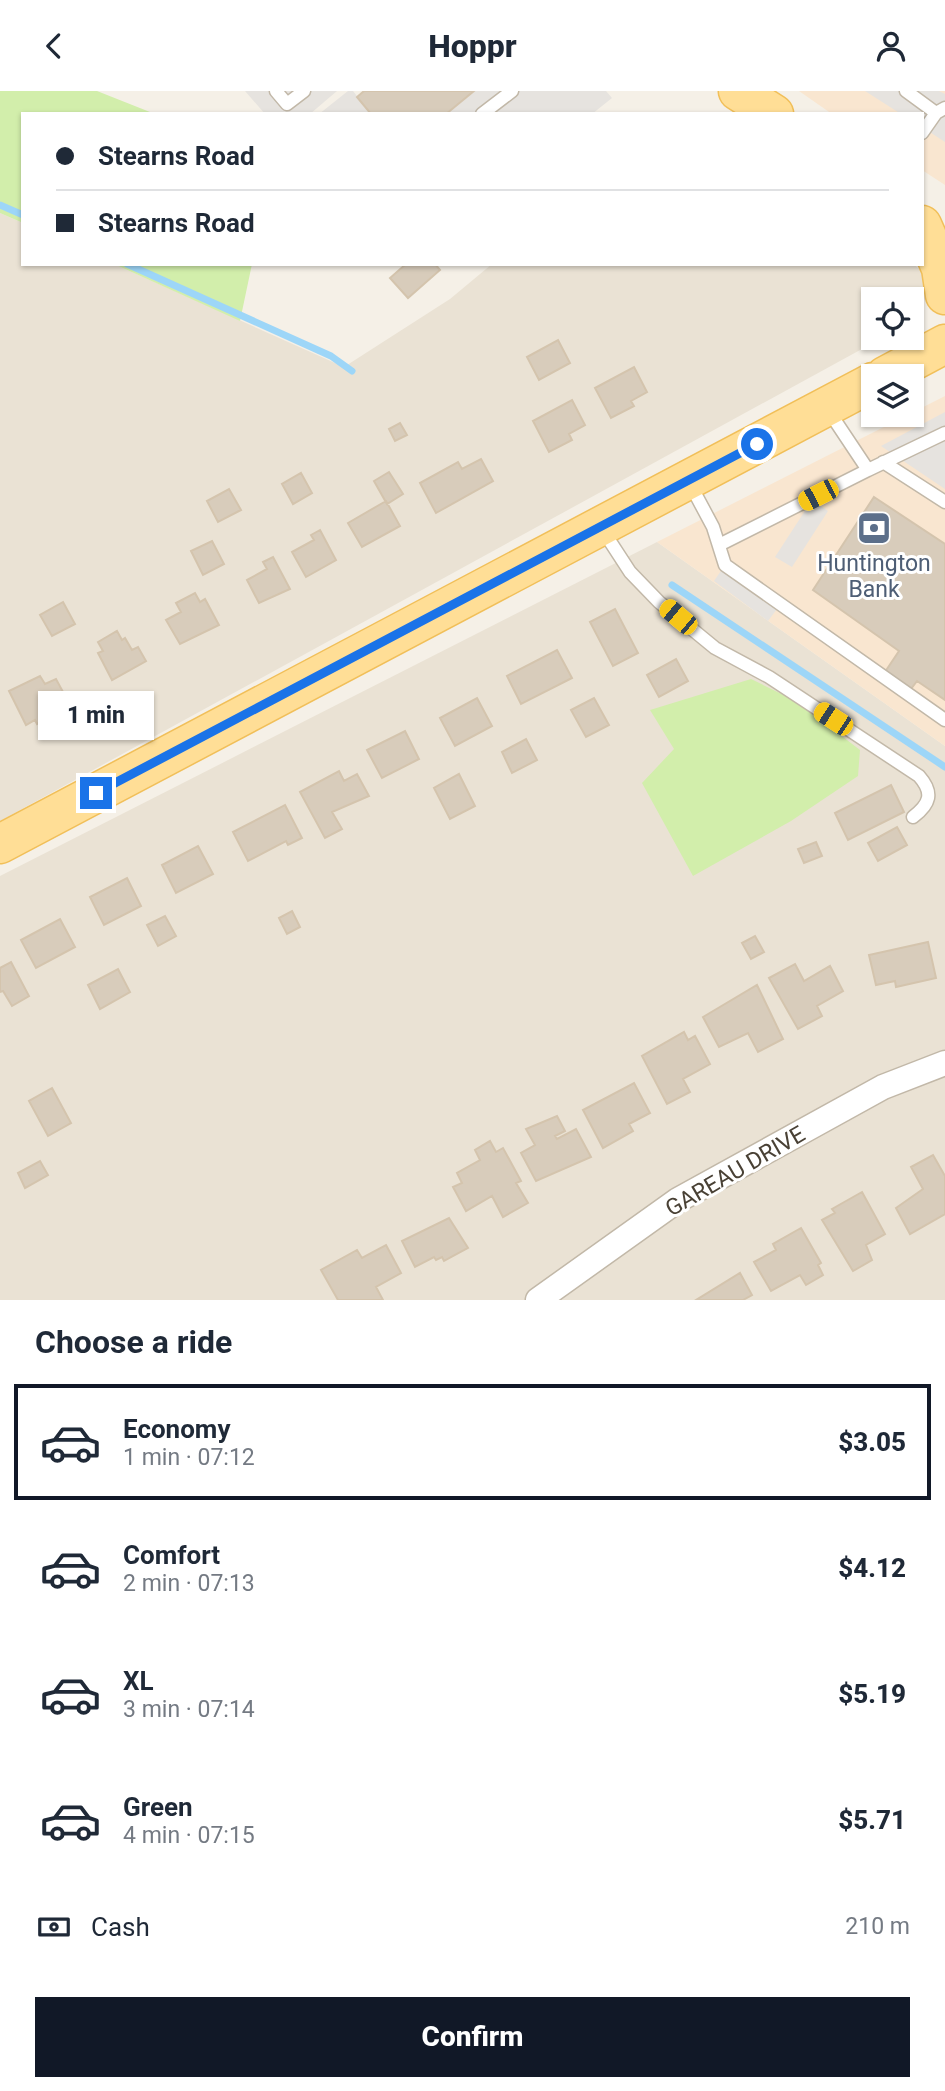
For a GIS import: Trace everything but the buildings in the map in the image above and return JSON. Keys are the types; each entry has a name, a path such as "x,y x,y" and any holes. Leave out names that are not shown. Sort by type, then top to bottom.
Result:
{"main road":[{"path":"924,210 945,224"},
{"path":"924,230 941,268 945,295"},
{"path":"908,364 934,350 945,320"},
{"path":"0,844 861,388"}],"street":[{"name":"GAREAU DRIVE","path":"538,1300 678,1201 883,1087 945,1063"}],"lane":[{"path":"276,91 287,104 304,91"},
{"path":"485,112 512,91"},
{"path":"906,91 941,110 924,131"},
{"path":"826,407 868,470"},
{"path":"719,545 945,433"},
{"path":"883,462 945,502"},
{"path":"689,480 719,545 725,565 945,720"},
{"path":"601,527 626,567 659,602 715,648 769,677 919,776 928,785 930,797 926,807 913,817"}],"shaded area":[{"path":"245,91 337,91 312,112 263,112"},
{"path":"348,91 353,91 369,112 322,112"},
{"path":"475,91 606,91 612,98 594,112 449,112"},
{"path":"799,91 945,91 945,185 924,171 924,112 829,112"},
{"path":"865,91 939,91 945,94 945,142 924,128 924,112 898,112"},
{"path":"0,213 21,222 21,266 118,266 344,367 450,299 490,266 916,266 922,271 924,287 861,287 861,350 0,821"},
{"path":"945,396 945,746 657,542 884,427 924,427 924,407"},
{"path":"945,412 945,489 881,446 917,427 924,427 924,423"},
{"path":"812,500 828,511 792,567 775,557"},
{"path":"657,542 945,746 945,1300 0,1300 0,876"},
{"path":"725,565 780,605 768,621 714,581"}],"green space":[{"path":"0,91 97,91 150,112 21,112 21,222 0,213"},
{"path":"118,266 252,266 240,321"},
{"path":"751,679 796,701 860,750 858,776 791,821 693,876 642,783 674,749 650,710"}],"waterway":[{"path":"0,205 21,214"},
{"path":"131,266 331,356 352,371"},
{"path":"672,585 945,767"}],"place":[{"name":"Huntington Bank","path":"874,528"}],"route":[{"path":"96,793 757,444"}]}
